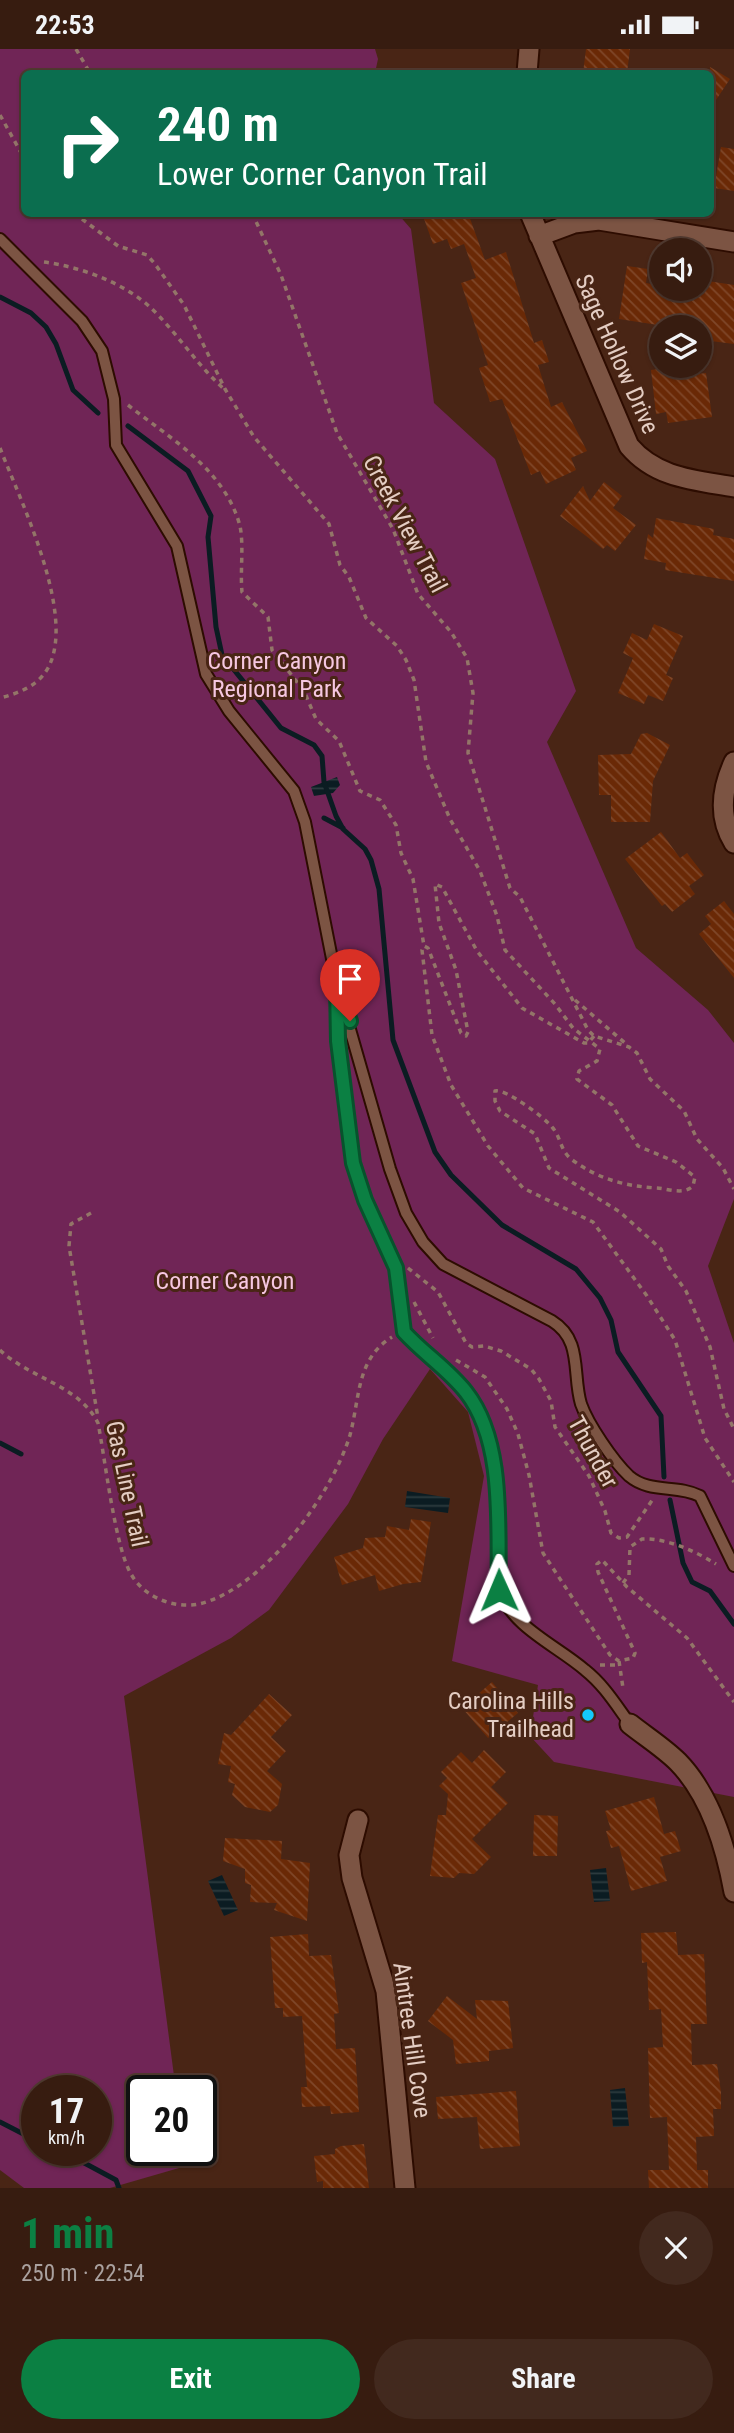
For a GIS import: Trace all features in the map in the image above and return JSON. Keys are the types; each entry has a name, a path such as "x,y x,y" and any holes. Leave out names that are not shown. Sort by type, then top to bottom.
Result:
{"street":[{"path":"527,70 529,49"},
{"name":"Sage Hollow Drive","path":"532,217 629,446 646,463 668,475 734,487"},
{"path":"540,236 574,223 599,220 734,241"},
{"path":"734,762 726,779 723,808 727,831 734,842"},
{"path":"630,1724 677,1761 690,1777 719,1836 734,1892"},
{"name":"Aintree Hill Cove","path":"358,1820 349,1855 352,1878 386,1991 405,2188"}],"lane":[{"path":"0,239 94,336 108,367 114,399 116,445 177,546 201,657 212,686 284,774 298,800 337,984 390,1169 406,1213 423,1242 443,1264 561,1327 575,1353 582,1404 593,1428 627,1475 647,1486 700,1496 734,1566"},
{"path":"337,984 338,1041 353,1163 365,1200 396,1268 404,1332 446,1369 467,1394 483,1427 499,1498 499,1590 503,1602 516,1618 597,1680 630,1724"}],"path":[{"path":"76,49 88,70"},
{"path":"0,115 21,153"},
{"path":"79,217 118,246 146,255 155,264 184,305 225,390 254,437 329,524 340,565 349,577 366,618 397,646 406,660 414,680 426,762 450,819 480,871 497,916 505,950 555,1004 573,1028 600,1049 599,1058 577,1073 577,1079 612,1104 638,1146 692,1173 695,1182 689,1190 627,1186 601,1177 563,1152 554,1128 508,1092 495,1091 496,1106 506,1117 535,1134 544,1161 557,1175 620,1212 661,1249 668,1266 686,1291 710,1347 723,1409 734,1429"},
{"name":"Creek View Trail","path":"254,217 281,275 337,433 393,529 418,594 451,632 467,658 473,692 467,736 471,764 510,888 520,897 543,947 551,955 583,1022 594,1036"},
{"path":"25,265 46,262 68,268 111,282 133,295 151,308 208,375 225,390"},
{"path":"114,399 165,430 224,487 240,528 242,591 268,617 272,650 304,691 316,719 339,741 360,790 380,800 396,825 401,853 413,879 424,946 422,950 432,1035 451,1085 488,1146 523,1188 593,1222 648,1296 675,1339 705,1438 734,1482"},
{"path":"0,447 46,565 55,608 55,631 51,662 41,678 18,693 0,698"},
{"path":"424,946 428,949 461,1033 466,1036 468,1032 456,970 439,923 435,884 438,884 477,951 522,1008 581,1042 591,1041"},
{"name":"Creek View Trail","path":"574,1000 639,1055 656,1087 684,1111 697,1139 723,1168 734,1189"},
{"path":"591,1041 594,1036 629,1047"},
{"path":"91,1213 71,1224 69,1246 99,1423"},
{"name":"Thunder","path":"396,1268 409,1268 431,1284 466,1343 472,1347 484,1346 501,1352 531,1369 547,1388 555,1427 589,1476 605,1511 611,1533 619,1538 627,1537 652,1500 664,1489"},
{"path":"400,1287 421,1310 428,1332 437,1344"},
{"name":"Gas Line Trail","path":"0,1350 87,1405 99,1423 124,1561 131,1575 157,1598 182,1605 216,1599 244,1583 275,1554 303,1521 349,1438 360,1378 368,1360 379,1345 404,1332"},
{"path":"454,1358 485,1377 507,1409 518,1434 529,1475 543,1553 610,1655 619,1661 633,1658 635,1649 598,1572 598,1562 608,1563 623,1583 687,1638 734,1702"},
{"path":"623,1583 629,1575 632,1545 642,1539 656,1539 695,1552"},
{"path":"619,1661 620,1673"}],"green space":[{"path":"0,49 375,49 378,59 376,70 21,70 21,217 401,217 411,229 434,403 495,459 576,691 547,742 636,948 708,1010 734,1043 734,1199 708,1266 734,1343 734,1797 554,1762 530,1736 538,1685 452,1661 484,1476 468,1412 430,1369 383,1439 348,1504 269,1610 231,1638 124,1696 174,2075 126,2075 126,2166 186,2166 110,2188 24,2188 0,2170"}],"shaded area":[{"path":"337,777 340,785 333,793 314,796 311,787"},
{"path":"407,1491 450,1498 448,1513 405,1507"},
{"path":"606,1868 610,1901 594,1902 590,1870"},
{"path":"222,1875 238,1910 224,1916 208,1881"},
{"path":"625,2088 629,2126 613,2127 610,2090"}],"building":[{"path":"586,49 630,49 627,70 583,70"},
{"path":"710,67 730,79 714,103 714,70 710,70"},
{"path":"721,147 734,149 734,191 714,188"},
{"path":"423,217 469,217 485,260 506,252 534,343 542,340 549,362 538,365 551,407 562,402 587,451 571,458 576,470 546,484 540,471 531,475 502,399 490,402 479,368 488,365 461,283 476,278 464,244 451,249 447,239 433,244"},
{"path":"627,266 648,269 646,283 649,284 649,301 712,301 712,282 734,285 734,344 712,341 712,315 649,315 649,324 619,319"},
{"path":"652,378 707,378 712,417 668,423 666,412 656,414"},
{"path":"604,482 622,496 613,508 636,525 615,551 607,545 603,549 560,516 583,486 590,501"},
{"path":"656,518 714,529 713,535 734,539 734,581 665,570 666,563 644,559 648,534 653,538"},
{"path":"654,624 683,636 666,675 673,678 663,701 648,695 644,704 618,693 633,658 623,653 632,633 647,640"},
{"path":"647,733 670,745 653,781 650,822 611,822 611,795 599,795 598,755 631,754 641,734"},
{"path":"661,832 680,858 687,853 704,875 689,886 695,894 672,912 665,904 662,906 625,859"},
{"path":"724,901 734,914 734,978 699,934 711,924 705,916"},
{"path":"411,1519 431,1522 421,1582 379,1591 375,1575 342,1585 334,1557 363,1548 365,1538 385,1537 387,1526 409,1530"},
{"path":"492,1682 518,1713 488,1738 462,1708"},
{"path":"269,1694 292,1715 271,1737 286,1751 267,1771 282,1784 278,1805 270,1812 245,1807 232,1795 235,1784 228,1782 231,1766 218,1764 224,1733 231,1735"},
{"path":"484,1750 506,1772 491,1787 508,1803 472,1839 491,1857 474,1874 459,1873 454,1878 430,1876 438,1815 446,1815 448,1794 439,1786 447,1778 441,1772 461,1752 472,1763"},
{"path":"654,1797 664,1834 675,1831 681,1851 660,1857 667,1881 631,1891 619,1846 611,1848 606,1831 611,1830 605,1811"},
{"path":"534,1815 558,1816 557,1856 533,1856"},
{"path":"225,1838 282,1841 281,1859 310,1863 307,1921 274,1910 277,1903 250,1902 251,1885 245,1883 245,1869 223,1861"},
{"path":"676,1932 678,1955 704,1954 707,2024 691,2024 692,2065 717,2064 721,2092 721,2109 713,2109 714,2136 696,2137 697,2170 708,2170 708,2188 649,2188 648,2170 669,2170 667,2117 650,2118 648,2048 663,2047 661,2009 649,2010 647,1962 642,1963 641,1933"},
{"path":"308,1934 309,1956 331,1955 339,2013 334,2014 336,2049 355,2048 359,2112 331,2114 330,2106 302,2107 301,2087 307,2087 302,2016 283,2017 283,2008 275,2008 270,1937"},
{"path":"447,1996 477,2019 475,2000 508,2001 513,2048 489,2051 489,2061 456,2064 453,2040 428,2021"},
{"path":"516,2091 520,2146 480,2149 477,2117 438,2119 436,2097"},
{"path":"364,2144 369,2188 323,2188 323,2181 317,2182 314,2156 335,2154 335,2149 341,2146"}],"waterway":[{"path":"0,297 31,313 46,327 56,344 73,390 98,413"},
{"path":"128,426 188,471 211,516 208,537 216,627 222,655 281,728 314,745 322,756 324,782 336,816 343,829 365,849 371,860 379,889 393,1040 435,1152 451,1175 502,1225 576,1269 600,1298 611,1320 618,1352 661,1416 664,1477"},
{"path":"324,818 343,828"},
{"path":"0,1443 21,1454"},
{"path":"670,1500 683,1563 692,1582 710,1591 734,1624"},
{"path":"0,2122 21,2133"},
{"path":"90,2166 116,2180 119,2188"}],"place":[{"name":"Carolina Hills Trailhead","path":"588,1715"}],"route":[{"path":"350,1021 337,984 338,1041 353,1163 365,1200 396,1268 404,1332 446,1369 467,1394 483,1427 499,1498 499,1590"}],"park label":[{"name":"Corner Canyon Regional Park","path":"277,675"},
{"name":"Corner Canyon","path":"225,1281"}]}
